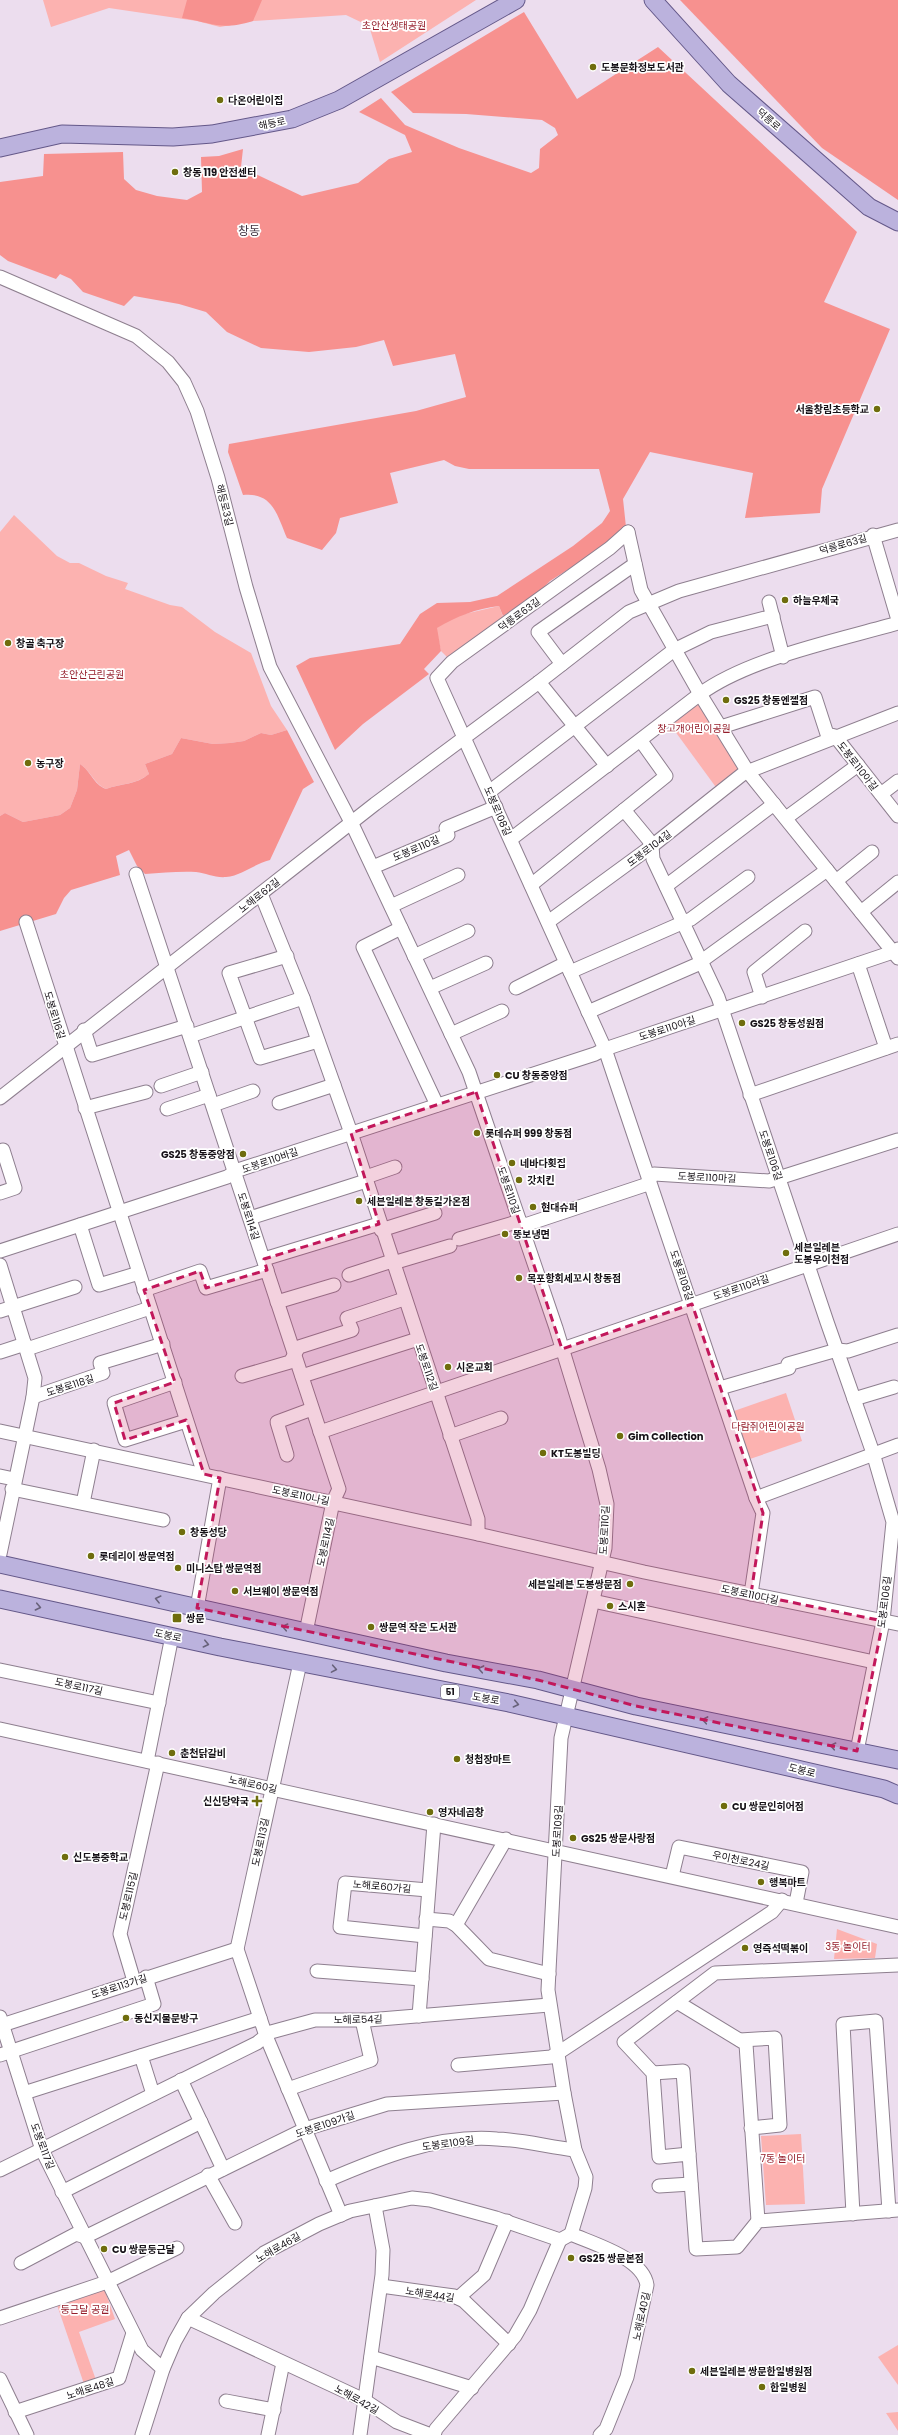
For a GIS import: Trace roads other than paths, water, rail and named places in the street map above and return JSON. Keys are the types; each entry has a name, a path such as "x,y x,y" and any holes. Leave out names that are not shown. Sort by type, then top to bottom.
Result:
{"main road":[{"name":"해등로","path":"0,148 62,134 189,136 212,134 292,119 340,100 516,0"},
{"name":"덕릉로","path":"653,0 729,84 869,207 898,222"},
{"path":"0,1564 306,1632 538,1680 643,1707 898,1760"},
{"name":"도봉로","path":"0,1599 300,1663 509,1703 884,1789 898,1795"}],"street":[{"name":"해등로3길","path":"0,277 136,336 168,362 184,382 197,411 218,478 246,587 270,667 352,824"},
{"name":"덕릉로63길","path":"352,824 375,804 539,682 628,612 679,591 898,530"},
{"name":"덕릉로63길","path":"464,738 436,678 452,662 610,548 628,532 634,564 642,590 650,604"},
{"path":"873,536 898,620"},
{"path":"562,664 538,632 634,564"},
{"path":"769,602 783,657"},
{"path":"650,604 674,650 748,772 896,953"},
{"path":"489,792 576,727 674,650 711,632 773,616"},
{"path":"511,839 641,741 700,694 732,675 783,657 898,623"},
{"path":"539,682 608,766"},
{"name":"도봉로110아길","path":"721,727 814,696 827,734 835,736 898,816"},
{"name":"도봉로104길","path":"548,922 652,846 748,772 835,736 898,713"},
{"name":"도봉로108길","path":"464,738 605,1049 756,1498 763,1513 751,1594"},
{"path":"531,885 666,776 641,741"},
{"path":"786,818 858,765"},
{"path":"881,794 898,781"},
{"path":"666,886 774,804"},
{"name":"도봉로110길","path":"373,867 448,835 446,828 496,807"},
{"path":"624,810 652,846"},
{"name":"도봉로110길","path":"352,824 430,988 476,1092 562,1349 604,1487 607,1524 602,1561 573,1690"},
{"name":"노해로62길","path":"0,1098 166,966 352,824"},
{"name":"도봉로106길","path":"652,846 653,859 701,961 722,1011 807,1264 873,1453 893,1522 883,1621 857,1751"},
{"path":"836,881 872,852"},
{"path":"588,1012 701,961 827,870"},
{"path":"136,874 166,966"},
{"path":"391,906 458,875"},
{"path":"516,988 683,923 748,877"},
{"path":"861,912 898,882"},
{"name":"도봉로112길","path":"261,894 303,998 351,1134 380,1227 478,1519 478,1534"},
{"name":"도봉로116길","path":"26,922 204,1474"},
{"path":"401,928 364,947 437,1105"},
{"path":"414,956 468,931"},
{"path":"762,997 754,972 805,932"},
{"name":"도봉로110아길","path":"476,1092 596,1054 605,1049 722,1011 858,964 896,953"},
{"path":"287,956 229,973 260,1058 318,1041"},
{"path":"430,988 486,963"},
{"path":"750,1095 892,1046 858,964"},
{"name":"도봉로114길","path":"166,966 339,1489 333,1502 306,1632"},
{"path":"84,1030 92,1055 246,1017 303,998"},
{"path":"451,1034 502,1011"},
{"path":"160,1086 202,1072"},
{"path":"279,1103 334,1085"},
{"path":"167,1108 252,1091"},
{"path":"85,1108 146,1092"},
{"name":"도봉로110바길","path":"0,1252 227,1177 235,1172 476,1092"},
{"name":"도봉로110마길","path":"392,1262 454,1242 521,1224 645,1186 654,1174 769,1181 898,1140"},
{"path":"0,1193 15,1188 3,1150"},
{"path":"250,1218 395,1168"},
{"path":"144,1290 200,1271 206,1288 265,1265 380,1227 435,1213"},
{"path":"80,1225 99,1285 139,1273"},
{"name":"도봉로110라길","path":"562,1349 898,1234"},
{"path":"349,1275 392,1262"},
{"name":"도봉로118길","path":"0,1265 14,1306 35,1378 33,1397 9,1492 0,1554"},
{"path":"277,1302 334,1285"},
{"path":"0,1311 75,1287"},
{"path":"242,1376 290,1362 300,1347 352,1330 347,1318 404,1299"},
{"path":"0,1352 26,1346 150,1308"},
{"path":"720,1388 789,1368 788,1364 837,1350 848,1351 898,1335"},
{"path":"302,1376 418,1339"},
{"name":"도봉로118길","path":"33,1397 104,1373 100,1364 162,1344"},
{"path":"320,1432 435,1391 562,1349"},
{"path":"175,1382 114,1403 125,1440 186,1420"},
{"path":"854,1399 894,1387"},
{"path":"287,1455 277,1422 312,1409"},
{"path":"450,1436 501,1418"},
{"name":"도봉로110나길","path":"0,1431 94,1450 602,1561"},
{"path":"756,1498 873,1453 898,1445"},
{"path":"83,1503 94,1450"},
{"path":"0,1476 9,1492 83,1503 163,1520"},
{"path":"197,1608 220,1478"},
{"name":"도봉로110다길","path":"602,1561 644,1572 898,1624"},
{"path":"593,1601 874,1662"},
{"name":"도봉로115길","path":"140,1979 120,1934 152,1762 158,1703 172,1636"},
{"name":"도봉로113길","path":"237,1949 300,1663"},
{"name":"도봉로117길","path":"0,1670 158,1703"},
{"name":"도봉로109길","path":"432,2435 508,2344 530,2310 565,2237 585,2188 584,2169 576,2150 564,2093 549,2005 548,1974 556,1851 561,1738 573,1690"},
{"name":"노해로60길","path":"0,1729 556,1851"},
{"path":"419,2016 434,1824"},
{"path":"456,1925 506,1839"},
{"name":"우이천로24길","path":"672,1876 679,1847 802,1872 796,1903"},
{"path":"556,1851 796,1903 898,1927"},
{"name":"노해로60가길","path":"425,1936 340,1928 345,1883 428,1890"},
{"path":"458,2065 551,2057 558,2054 772,1912 782,1900"},
{"path":"426,1919 449,1921 456,1925 489,1959 548,1974"},
{"path":"237,1949 266,2036 341,2215"},
{"name":"도봉로113가길","path":"1,2021 237,1949"},
{"path":"689,2154 659,2157 653,2073 624,2042 715,1973 898,1965"},
{"path":"317,1971 422,1979"},
{"path":"5,2053 154,2004 140,1979"},
{"path":"653,2073 683,2071 696,2249 737,2247 758,2221 746,2044 676,2002"},
{"name":"노해로54길","path":"0,2170 258,2043 271,2032 315,2020 362,2020 549,2005"},
{"path":"24,2093 260,2018"},
{"path":"288,2089 371,2060 362,2020"},
{"name":"도봉로117길","path":"1,2021 5,2053 24,2093 42,2150 142,2350 163,2369"},
{"path":"758,2221 853,2214 893,2210 876,2021 843,2024 853,2214"},
{"path":"740,2040 775,2038 780,2125 751,2128"},
{"path":"141,2056 153,2094"},
{"path":"181,2080 223,2169"},
{"name":"도봉로109가길","path":"85,2237 305,2129 387,2104 564,2093"},
{"path":"62,2192 201,2122"},
{"name":"도봉로109길","path":"326,2181 425,2145 468,2138 498,2138 576,2150"},
{"path":"208,2176 235,2223"},
{"path":"659,2186 691,2184"},
{"name":"노해로46길","path":"142,2435 163,2369 175,2341 188,2318 214,2293 264,2253 341,2215 412,2198 430,2200 565,2237"},
{"path":"360,2435 381,2286 383,2250 375,2206"},
{"path":"458,2298 484,2275 507,2221"},
{"path":"21,2263 76,2234 85,2237"},
{"name":"노해로40길","path":"565,2237 634,2264 643,2272 647,2285 626,2377 606,2429 600,2435"},
{"path":"0,2318 107,2282 177,2248"},
{"name":"노해로44길","path":"381,2286 458,2298 508,2344"},
{"name":"노해로42길","path":"188,2318 364,2400 397,2422 432,2435"},
{"name":"노해로48길","path":"15,2412 119,2378 133,2333"},
{"path":"371,2357 472,2388"},
{"path":"268,2435 283,2363"},
{"path":"0,2379 26,2435"},
{"path":"226,2401 274,2410"}],"place":[{"name":"도봉문화정보도서관","path":"593,67"},
{"name":"다온어린이집","path":"220,100"},
{"name":"창동 119 안전센터","path":"175,172"},
{"name":"서울창림초등학교","path":"877,409"},
{"name":"하늘우체국","path":"785,600"},
{"name":"창골 축구장","path":"8,643"},
{"name":"GS25 창동엔젤점","path":"726,700"},
{"name":"농구장","path":"28,763"},
{"name":"GS25 창동성원점","path":"742,1023"},
{"name":"CU 창동중앙점","path":"497,1075"},
{"name":"롯데슈퍼 999 창동점","path":"477,1133"},
{"name":"GS25 창동중앙점","path":"243,1154"},
{"name":"네바다횟집","path":"512,1163"},
{"name":"갓치킨","path":"519,1180"},
{"name":"세븐일레븐 창동길가온점","path":"359,1201"},
{"name":"현대슈퍼","path":"533,1207"},
{"name":"뚱보냉면","path":"505,1234"},
{"name":"세븐일레븐 도봉우이천점","path":"786,1253"},
{"name":"목포항회세꼬시 창동점","path":"519,1278"},
{"name":"시온교회","path":"448,1367"},
{"name":"Gim Collection","path":"620,1436"},
{"name":"KT도봉빌딩","path":"543,1453"},
{"name":"창동성당","path":"182,1532"},
{"name":"롯데리이 쌍문역점","path":"91,1556"},
{"name":"미니스탑 쌍문역점","path":"178,1568"},
{"name":"세븐일레븐 도봉쌍문점","path":"630,1584"},
{"name":"서브웨이 쌍문역점","path":"235,1591"},
{"name":"스시혼","path":"610,1606"},
{"name":"쌍문","path":"177,1618"},
{"name":"쌍문역 작은 도서관","path":"371,1627"},
{"name":"춘천닭갈비","path":"172,1753"},
{"name":"청첩장마트","path":"457,1759"},
{"name":"신신당약국","path":"257,1801"},
{"name":"CU 쌍문인히어점","path":"724,1806"},
{"name":"영자네곱창","path":"430,1812"},
{"name":"GS25 쌍문사랑점","path":"573,1838"},
{"name":"신도봉중학교","path":"65,1857"},
{"name":"행복마트","path":"761,1882"},
{"name":"영즉석떡볶이","path":"745,1948"},
{"name":"동신지물문방구","path":"126,2018"},
{"name":"CU 쌍문둥근달","path":"104,2249"},
{"name":"GS25 쌍문본점","path":"571,2258"},
{"name":"세븐일레븐 쌍문한일병원점","path":"692,2371"},
{"name":"한일병원","path":"762,2387"}],"district":[{"name":"창동","path":"249,231"}],"park label":[{"name":"초안산생태공원","path":"394,25"},
{"name":"초안산근린공원","path":"92,674"},
{"name":"창고개어린이공원","path":"694,728"},
{"name":"다람쥐어린이공원","path":"768,1426"},
{"name":"3동 놀이터","path":"848,1946"},
{"name":"7동 놀이터","path":"783,2158"},
{"name":"둥근달 공원","path":"85,2309"}]}
